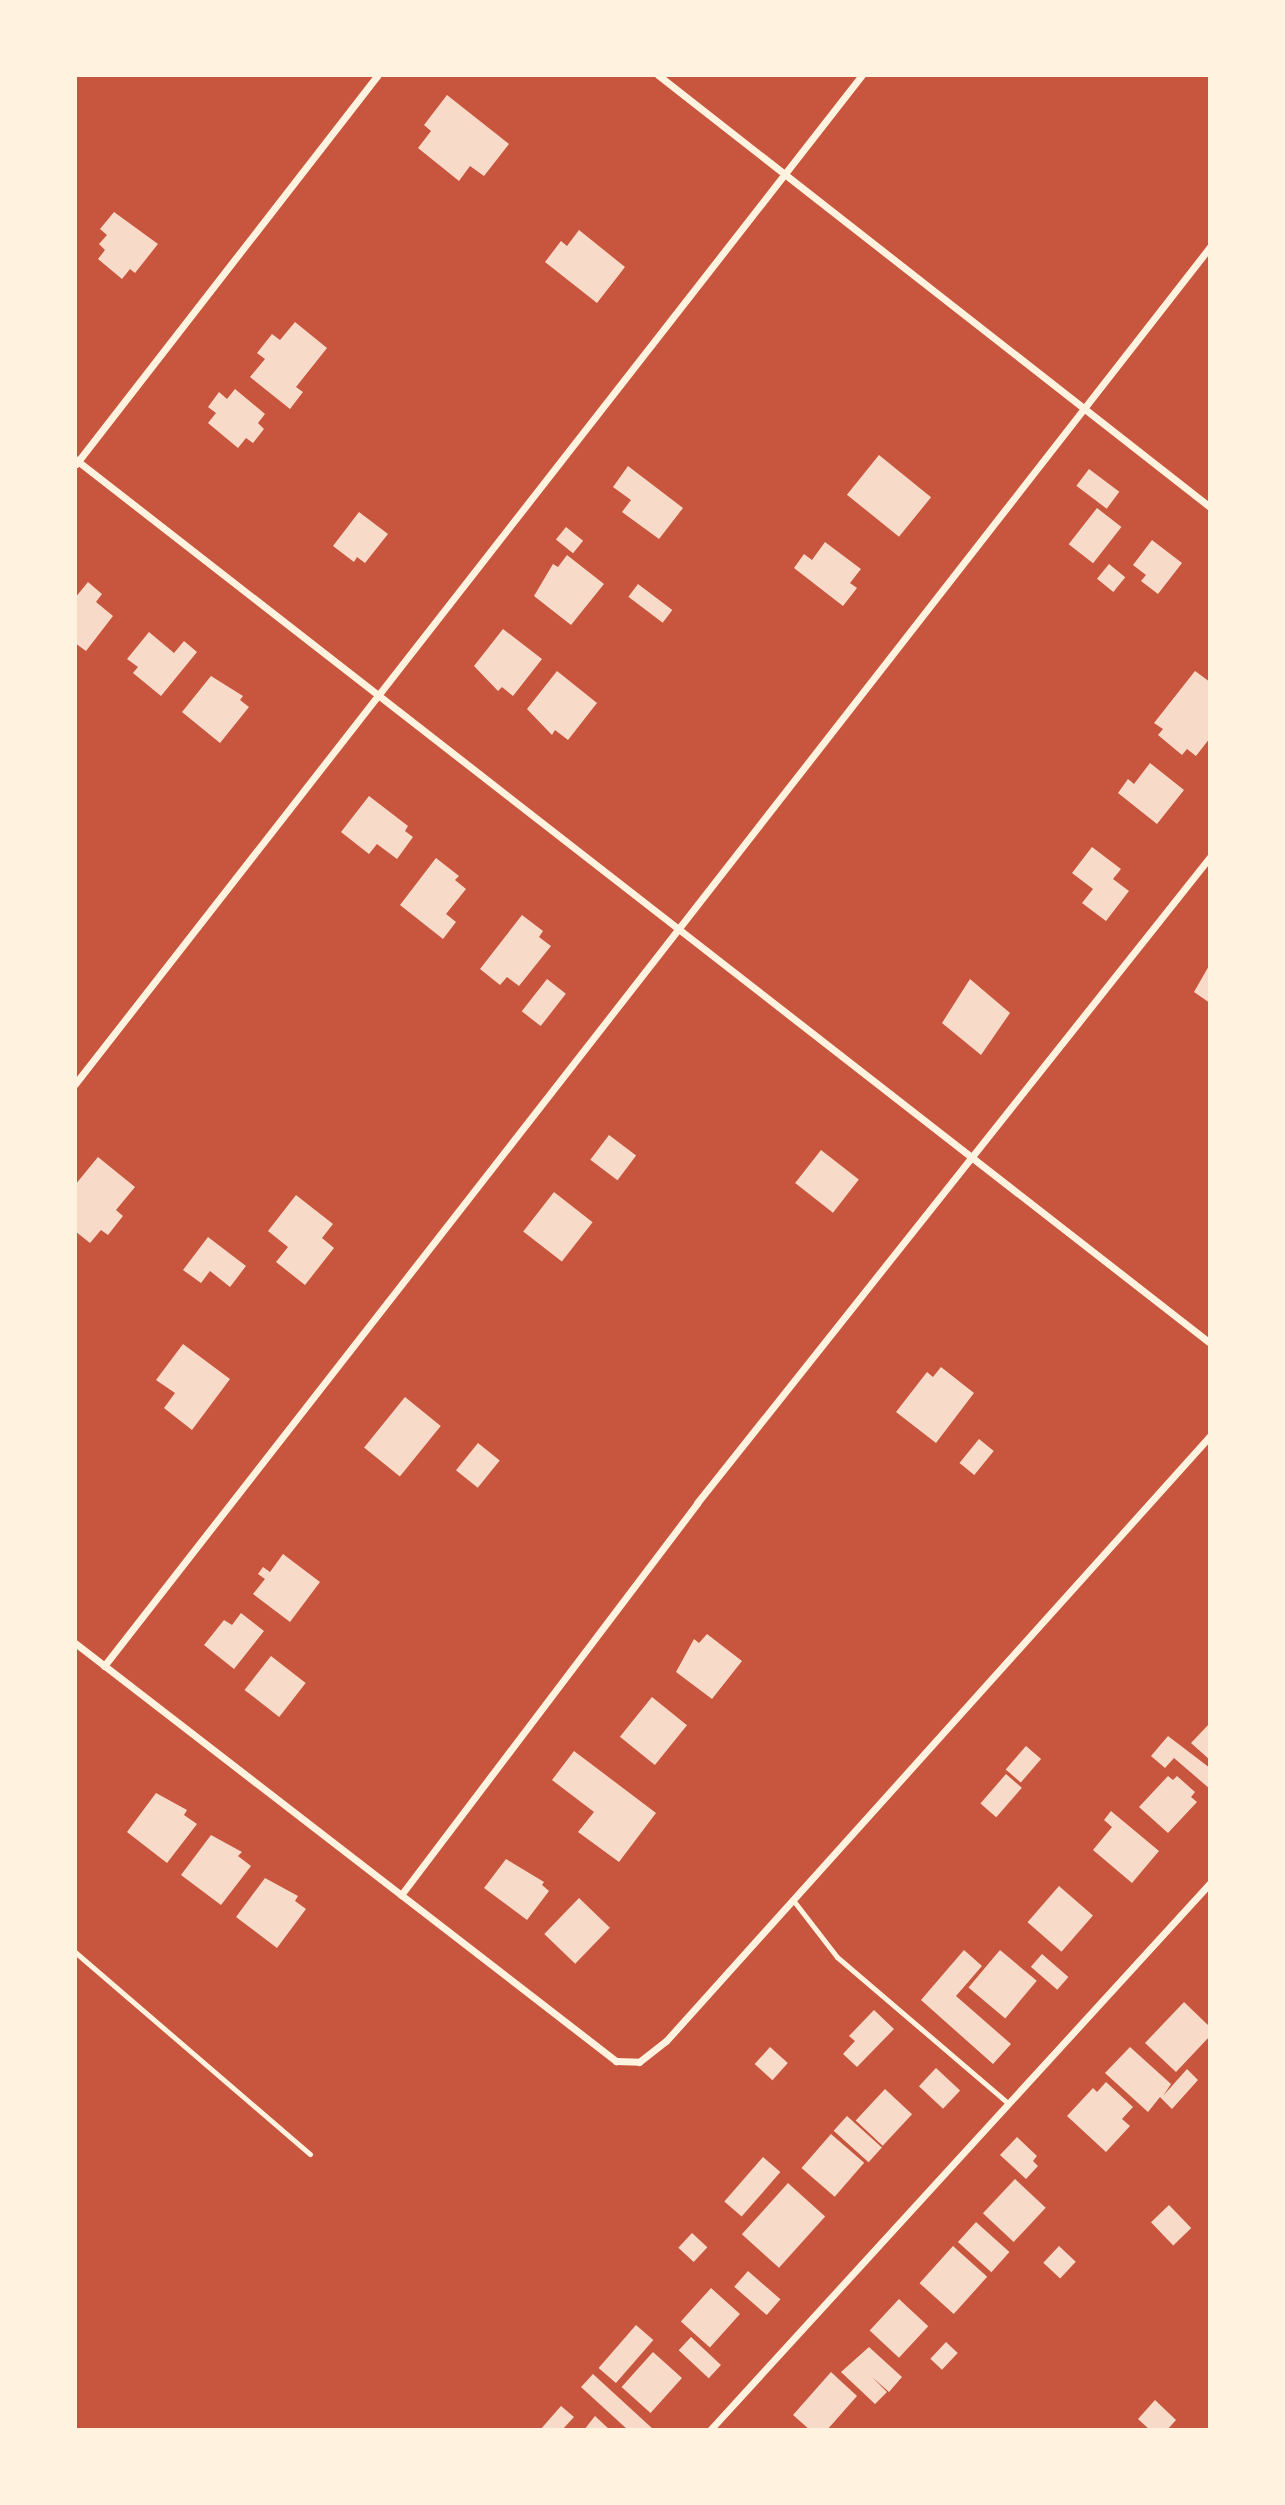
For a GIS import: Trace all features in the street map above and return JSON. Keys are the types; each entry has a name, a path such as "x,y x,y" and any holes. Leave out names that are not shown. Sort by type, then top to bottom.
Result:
{"street":[{"path":"378,75 76,462 1210,1343"},
{"path":"658,75 1210,507"},
{"path":"75,1084 862,75"},
{"path":"104,1666 1210,247"},
{"path":"401,1895 697,1503 1210,857"},
{"path":"75,1643 616,2061 639,2062 666,2041 1210,1436"},
{"path":"710,2430 1210,1882"}],"lane":[{"path":"793,1900 837,1956 1007,2102"},
{"path":"75,1952 310,2154"}],"building":[{"path":"447,95 509,144 484,176 470,166 459,181 418,148 431,131 424,125"},
{"path":"114,212 158,244 135,273 130,269 122,279 98,259 105,250 99,244 107,235 100,229"},
{"path":"579,230 625,267 597,303 545,262 561,241 567,246"},
{"path":"295,322 327,348 296,387 303,392 290,409 250,377 265,359 257,353 272,334 280,340"},
{"path":"235,389 265,414 258,423 264,429 253,443 246,438 238,448 208,423 216,413 208,407 219,392 227,399"},
{"path":"879,455 931,497 899,537 847,495"},
{"path":"628,466 683,508 659,539 622,512 631,500 613,487"},
{"path":"1089,469 1119,492 1107,509 1076,486"},
{"path":"1097,508 1121,527 1093,563 1069,544"},
{"path":"359,512 388,534 365,563 357,557 354,562 333,546"},
{"path":"566,527 583,541 573,553 556,539"},
{"path":"1152,540 1182,563 1158,594 1141,581 1146,575 1133,565"},
{"path":"825,542 861,569 850,583 857,588 843,606 794,568 804,554 812,560"},
{"path":"567,555 604,584 571,625 534,596 553,564 558,567"},
{"path":"1109,564 1125,577 1113,592 1097,579"},
{"path":"88,582 102,594 96,602 113,616 86,651 75,643 75,598"},
{"path":"638,584 672,610 663,623 628,597"},
{"path":"503,629 542,659 513,696 502,687 498,691 474,666"},
{"path":"149,632 174,653 184,641 197,652 161,696 133,673 138,667 127,659"},
{"path":"557,671 597,703 568,740 555,730 552,735 527,709"},
{"path":"1195,671 1210,682 1210,738 1196,756 1187,749 1182,755 1158,735 1163,729 1154,723"},
{"path":"211,676 243,696 240,700 249,707 220,743 182,712"},
{"path":"1150,763 1184,790 1157,824 1118,793 1128,779 1134,784"},
{"path":"369,796 408,826 405,831 413,837 397,859 377,844 369,854 341,832"},
{"path":"1092,847 1121,869 1113,879 1129,891 1106,921 1082,903 1093,889 1072,873"},
{"path":"436,858 459,876 455,880 466,889 446,914 456,922 443,939 400,905"},
{"path":"522,915 543,931 539,937 551,946 519,986 507,977 500,985 480,969"},
{"path":"1210,964 1210,1003 1194,992"},
{"path":"547,979 566,994 541,1026 522,1011"},
{"path":"970,979 1010,1013 981,1055 942,1023"},
{"path":"609,1135 636,1155 617,1180 590,1160"},
{"path":"821,1150 859,1180 833,1213 795,1183"},
{"path":"98,1157 135,1187 116,1210 123,1216 108,1235 101,1230 90,1243 75,1231 75,1185"},
{"path":"554,1192 593,1222 562,1262 523,1231"},
{"path":"296,1195 333,1224 322,1238 334,1248 305,1285 276,1262 288,1247 268,1231"},
{"path":"208,1237 246,1266 230,1287 210,1271 201,1283 183,1270"},
{"path":"183,1344 230,1379 192,1430 164,1408 175,1393 156,1380"},
{"path":"941,1367 974,1393 936,1443 896,1412 927,1372 933,1377"},
{"path":"405,1397 441,1426 400,1476 364,1448"},
{"path":"979,1439 994,1451 974,1475 959,1463"},
{"path":"478,1443 500,1461 478,1488 456,1470"},
{"path":"283,1554 320,1582 290,1622 253,1594 265,1579 258,1574 263,1567 270,1572"},
{"path":"241,1613 264,1631 234,1669 204,1645 224,1620 232,1625"},
{"path":"707,1634 742,1661 712,1699 676,1672 694,1639 699,1643"},
{"path":"271,1656 306,1683 279,1717 245,1690"},
{"path":"652,1697 687,1725 655,1765 620,1737"},
{"path":"1210,1723 1210,1760 1191,1743"},
{"path":"1168,1736 1210,1768 1210,1789 1174,1758 1165,1768 1151,1756"},
{"path":"1026,1746 1041,1759 1021,1783 1006,1769"},
{"path":"574,1751 656,1813 619,1862 578,1832 594,1812 552,1780"},
{"path":"1006,1774 1022,1788 996,1817 980,1803"},
{"path":"1168,1776 1173,1780 1177,1776 1195,1792 1191,1797 1197,1802 1168,1833 1139,1807"},
{"path":"156,1793 187,1810 184,1815 197,1824 167,1863 127,1832"},
{"path":"1111,1811 1159,1851 1132,1883 1093,1850 1112,1827 1104,1820"},
{"path":"211,1835 242,1852 238,1856 251,1866 221,1905 181,1875"},
{"path":"506,1859 544,1882 542,1885 549,1891 527,1920 484,1888"},
{"path":"265,1878 298,1896 295,1901 306,1909 277,1948 236,1917"},
{"path":"1059,1886 1093,1916 1061,1952 1028,1922"},
{"path":"579,1898 610,1928 575,1964 544,1934"},
{"path":"964,1950 982,1966 956,1996 1011,2044 993,2064 921,2000"},
{"path":"1000,1950 1037,1981 1005,2018 969,1988"},
{"path":"1042,1954 1068,1977 1057,1990 1031,1967"},
{"path":"1184,2002 1210,2027 1210,2036 1176,2072 1145,2043"},
{"path":"874,2010 894,2029 857,2067 843,2054 855,2041 849,2036"},
{"path":"770,2047 788,2063 772,2080 755,2064"},
{"path":"1130,2047 1171,2084 1163,2096 1187,2069 1198,2080 1172,2109 1160,2097 1148,2112 1105,2073"},
{"path":"936,2068 960,2091 943,2109 919,2086"},
{"path":"1106,2082 1133,2107 1122,2119 1130,2126 1106,2152 1067,2116 1093,2088 1097,2092"},
{"path":"885,2089 912,2114 883,2146 856,2120"},
{"path":"847,2116 882,2147 869,2162 834,2131"},
{"path":"831,2134 864,2163 835,2197 801,2168"},
{"path":"1017,2137 1037,2156 1033,2161 1038,2166 1026,2179 1000,2155"},
{"path":"763,2157 780,2172 742,2217 724,2202"},
{"path":"1015,2179 1046,2208 1014,2242 983,2213"},
{"path":"788,2183 825,2216 779,2268 742,2234"},
{"path":"1169,2205 1191,2228 1173,2245 1151,2222"},
{"path":"976,2222 1009,2252 991,2272 958,2242"},
{"path":"692,2233 707,2247 694,2262 678,2248"},
{"path":"953,2246 987,2277 954,2314 920,2283"},
{"path":"1059,2246 1076,2262 1060,2279 1043,2263"},
{"path":"748,2271 780,2299 767,2315 734,2287"},
{"path":"711,2288 740,2314 710,2348 681,2321"},
{"path":"899,2299 928,2326 899,2358 870,2330"},
{"path":"636,2325 653,2340 616,2383 599,2368"},
{"path":"691,2337 721,2365 709,2378 679,2350"},
{"path":"946,2342 958,2353 942,2370 930,2359"},
{"path":"869,2347 902,2377 889,2392 872,2377 887,2392 875,2404 841,2372"},
{"path":"653,2352 682,2378 651,2413 622,2387"},
{"path":"831,2372 857,2396 827,2430 810,2430 793,2415"},
{"path":"593,2374 654,2430 628,2430 581,2387"},
{"path":"1155,2400 1176,2420 1167,2430 1150,2430 1138,2419"},
{"path":"561,2406 574,2417 562,2430 540,2430"},
{"path":"595,2416 610,2430 584,2430"}]}
